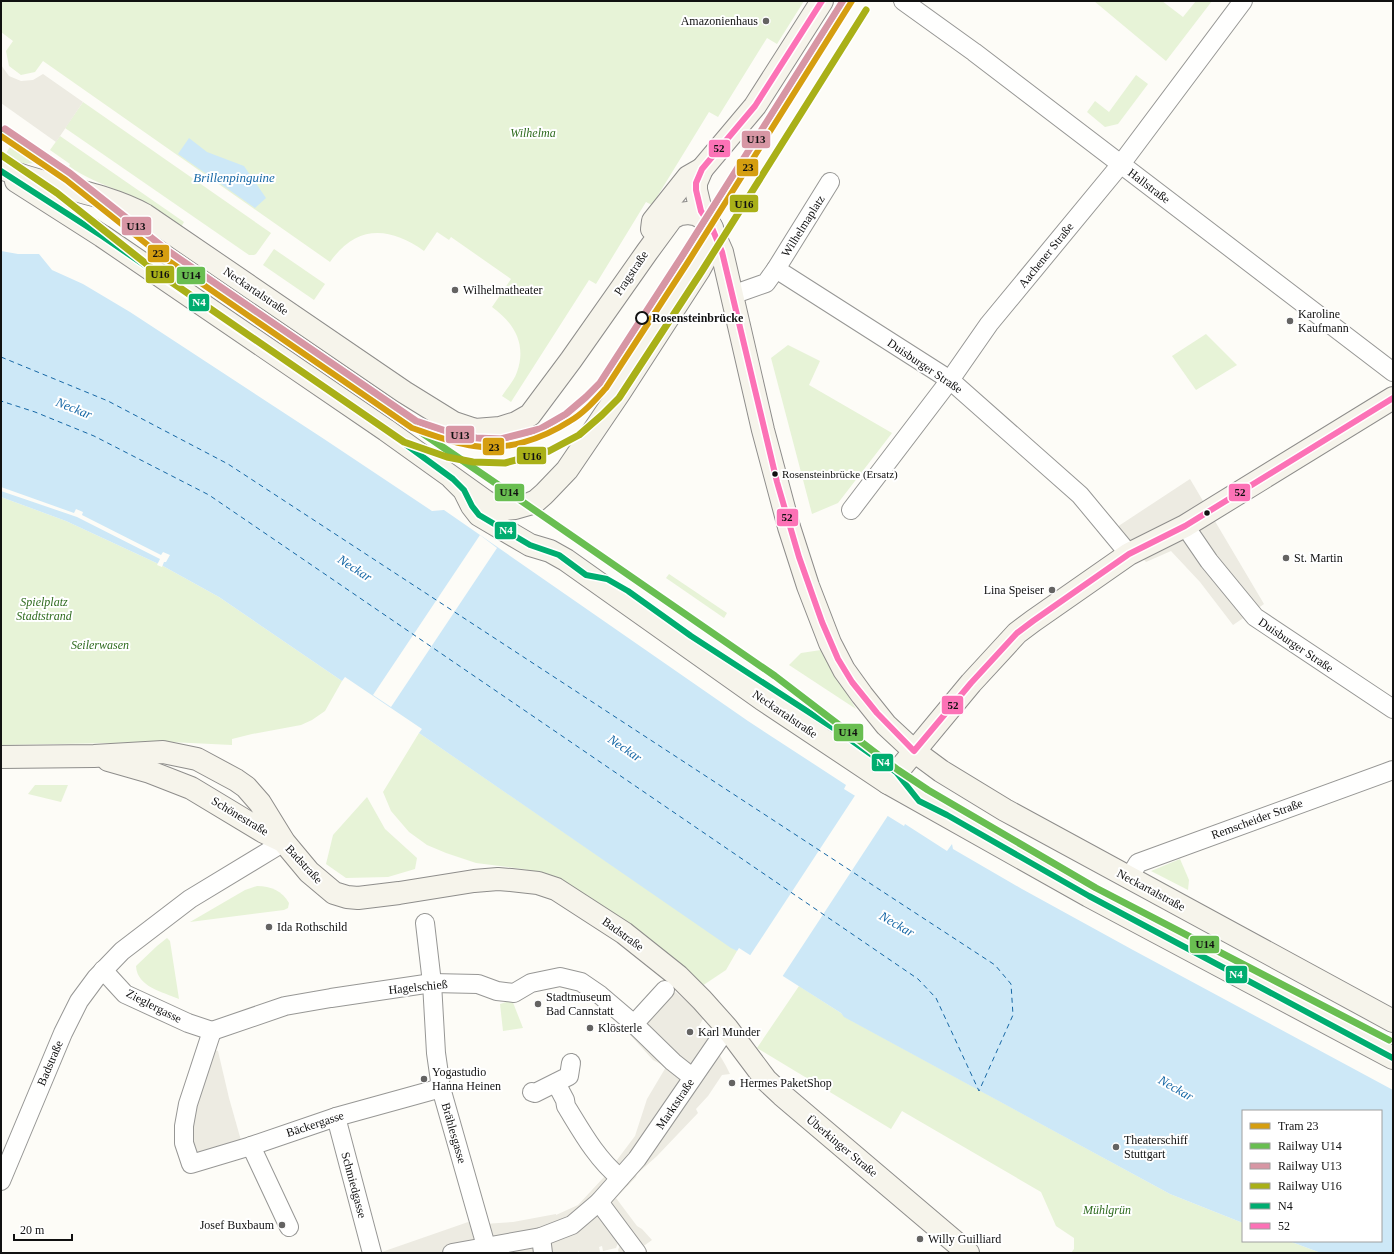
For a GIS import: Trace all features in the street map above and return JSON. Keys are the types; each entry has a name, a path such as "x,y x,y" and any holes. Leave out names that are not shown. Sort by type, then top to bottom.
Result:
{"main road":[{"name":"Pragstraße","path":"732,295 722,252 711,227 701,211 696,190 696,183 702,170 755,106 822,1"},
{"name":"Neckartalstraße","path":"1,168 126,206 145,215 404,392 463,427 484,430 500,428 516,423 527,417 571,360"},
{"name":"Pragstraße","path":"571,360 647,252 653,221 688,177 702,170"},
{"name":"Neckartalstraße","path":"1,171 102,236 386,430 485,501 504,509 515,508 536,501 553,486 567,470 620,392 703,264 712,246 713,240 711,227"},
{"path":"647,252 672,218 680,214 688,213 698,215 705,219 711,227"},
{"name":"Neckartalstraße","path":"732,295 763,430 789,527 808,586 830,643 844,670 886,725 914,751 941,771 1005,810 1393,1021"},
{"path":"892,778 971,683 1017,633 1050,608 1129,554 1185,526 1393,398"},
{"name":"Neckartalstraße","path":"453,479 464,490 476,511 530,545 550,551 566,560 762,699 1089,896 1393,1058"},
{"name":"Schönestraße","path":"1,757 94,756 163,752 197,759 236,780 253,794 284,842"},
{"name":"Schönestraße","path":"94,756 150,772 191,788 264,832 284,842"},
{"name":"Badstraße","path":"284,842 309,872 318,880 334,893 347,897 358,898 474,881 498,879 538,883 556,889 624,933 678,976 727,1028"},
{"name":"Überkinger Straße","path":"727,1028 766,1080 782,1095 968,1253"}],"street":[{"name":"Hallstraße","path":"903,1 974,52 1393,372"},
{"name":"Aachener Straße","path":"851,510 950,380 989,324 1121,164 1243,1"},
{"name":"Wilhelmaplatz","path":"776,269 830,182"},
{"name":"Duisburger Straße","path":"776,269 950,380 1080,495 1129,554"},
{"path":"732,295 766,283 776,269"},
{"name":"Duisburger Straße","path":"1185,526 1208,561 1255,618 1393,709"},
{"name":"Remscheider Straße","path":"1129,878 1138,863 1393,770"},
{"name":"Badstraße","path":"1,1182 63,1033 79,1001 104,970 122,951 190,900 284,842"},
{"name":"Brählesgasse","path":"425,923 432,983 436,1053 441,1088 486,1246"},
{"name":"Zieglergasse","path":"104,970 125,994 188,1024 212,1031"},
{"name":"Hagelschieß","path":"212,1031 285,1006 331,998 432,983 478,984 497,991 514,993 532,983 560,977 580,982 600,995 634,1024 673,1062 692,1077"},
{"path":"634,1024 665,990"},
{"name":"Marktstraße","path":"457,1252 486,1246 542,1245 572,1224 599,1202 637,1159 727,1028"},
{"name":"Bäckergasse","path":"212,1031 188,1104 184,1126 184,1143 191,1164 251,1146 336,1117 441,1088"},
{"path":"532,1092 535,1093 569,1076 571,1063"},
{"path":"555,1084 565,1100 566,1106 595,1153 620,1178"},
{"name":"Schmiedgasse","path":"336,1117 372,1253"},
{"path":"251,1146 289,1227"},
{"path":"599,1202 637,1252"}],"green space":[{"name":"Wilhelma","path":"1,1 804,1 777,44 767,38 718,117 709,112 652,205 646,202 596,284 589,280 511,402 502,396 517,372 520,362 519,343 507,320 492,307 511,279 451,237 449,240 437,232 424,251 398,237 386,234 374,233 362,236 351,241 340,250 330,262 43,61 35,72 21,75 9,66 6,51 13,41 1,32"},
{"path":"1094,1 1162,1 1183,17 1196,1 1212,1 1166,61"},
{"path":"1136,75 1148,84 1118,124 1105,127 1087,112 1095,101 1109,112"},
{"path":"83,102 271,233 256,254 249,255 65,128"},
{"path":"60,136 184,222 181,227 143,203 87,177 69,166 70,164 50,150"},
{"path":"11,145 37,163 21,164 5,155"},
{"path":"274,249 325,284 314,300 263,265"},
{"path":"1206,334 1237,365 1196,390 1172,356"},
{"path":"788,345 820,361 809,385 892,433 838,503 812,514 771,358"},
{"name":"Seilerwasen","path":"1,497 66,521 163,566 219,597 342,681 325,711 312,720 301,725 232,739 232,745 170,742 1,745"},
{"path":"669,574 727,613 724,618 666,578"},
{"path":"821,650 856,709 789,665 801,653"},
{"path":"419,733 737,951 726,970 702,986 636,929 605,907 546,874 523,869 476,863 427,845 409,832 391,811 383,792"},
{"path":"35,785 68,785 61,802 28,794"},
{"path":"367,797 385,829 417,858 415,869 388,877 346,878 326,864 333,835"},
{"path":"1180,859 1189,880 1188,890 1151,871"},
{"path":"257,886 271,888 279,892 289,903 288,908 284,910 190,922 245,890"},
{"path":"167,938 170,941 179,999 152,988 141,979 137,973 136,966"},
{"name":"Mühlgrün","path":"799,986 845,1017 1170,1194 1242,1223 1242,1242 1292,1242 1321,1253 1071,1253 1074,1249 1074,1238 1056,1226 1041,1192 902,1111 891,1129 757,1048"},
{"path":"512,1000 523,1028 503,1031 500,1004"}],"shaded area":[{"path":"1,65 9,76 21,81 33,80 43,74 83,102 56,142 1,103"},
{"path":"1190,479 1264,604 1233,625 1200,582 1171,551 1146,562 1117,527"},
{"path":"662,980 704,1017 699,1026 715,1047 730,1074 722,1075 708,1096 696,1109 698,1113 657,1156 637,1174 636,1177 616,1198 637,1226 642,1229 652,1240 634,1253 619,1253 618,1250 620,1245 618,1243 616,1248 603,1251 602,1246 599,1247 600,1252 596,1253 579,1253 579,1251 576,1253 379,1253 471,1221 484,1224 513,1222 556,1215 578,1205 605,1176 635,1136 647,1099 666,1067 653,1060 621,1025"},
{"path":"210,1048 218,1051 242,1144 193,1159 189,1125"}],"water":[{"name":"Brillenpinguine","path":"189,138 207,152 244,166 266,198 255,208 178,154"},
{"name":"Neckar","path":"1,251 18,254 39,254 52,270 83,284 130,312 432,511 444,510 748,721 846,785 844,789 904,826 905,824 947,851 952,844 953,849 1022,889 1393,1090 1393,1253 1321,1253 1292,1242 1382,1242 1382,1110 1242,1110 1242,1223 1170,1194 844,1017 841,1013 739,948 737,951 731,948 419,733 422,729 345,677 342,681 219,597 163,566 66,521 1,497"}],"pier":[{"path":"1,487 74,513 76,509 83,512 82,515 161,555 163,552 170,555 162,567 157,565 160,559 77,517 1,491"},
{"path":"480,535 497,548 391,707 373,695"},
{"path":"856,794 889,814 782,977 749,957"}],"ferry route":[{"path":"1,357 108,401 228,464 995,965 1011,984 1013,1015 979,1091 936,998 918,979 209,495 94,436 35,412 1,401"}],"tram line":[{"name":"23","path":"1,136 66,180 163,257 412,428 466,445 499,447 536,438 570,421 585,410 606,388 688,262 852,1"}],"rail line":[{"name":"U13","path":"5,129 71,174 168,251 416,421 452,433 476,438 501,439 540,429 566,414 600,383 681,258 843,1"},
{"name":"U16","path":"1,155 57,193 154,270 404,442 447,457 473,462 505,463 549,451 579,435 619,398 702,271 866,10"},
{"name":"U14","path":"1,133 80,188 163,256 775,676 898,770 928,790 1096,888 1389,1040"}],"transit line":[{"name":"52","path":"822,1 755,106 702,169 696,183 696,190 701,211 712,228 722,252 777,482 799,557 822,622 838,659 852,682 877,713 914,751 971,683 1017,633 1033,621 1129,554 1185,526 1393,398"},
{"name":"N4","path":"1,171 102,236 386,430 453,479 464,490 472,506 479,515 530,545 559,555 586,575 607,579 628,591 691,636 841,733 896,772 919,801 947,815 1089,896 1393,1058"}],"place":[{"name":"Amazonienhaus","path":"766,21"},
{"name":"Wilhelmatheater","path":"455,290"},
{"name":"Rosensteinbrücke","path":"642,318"},
{"name":"Karoline Kaufmann","path":"1290,321"},
{"name":"Rosensteinbrücke (Ersatz)","path":"775,474"},
{"name":"St. Martin","path":"1286,558"},
{"name":"Lina Speiser","path":"1052,590"},
{"name":"Ida Rothschild","path":"269,927"},
{"name":"Stadtmuseum Bad Cannstatt","path":"538,1004"},
{"name":"Klösterle","path":"590,1028"},
{"name":"Karl Munder","path":"690,1032"},
{"name":"Yogastudio Hanna Heinen","path":"424,1079"},
{"name":"Hermes PaketShop","path":"732,1083"},
{"name":"Theaterschiff Stuttgart","path":"1116,1147"},
{"name":"Josef Buxbaum","path":"282,1225"},
{"name":"Willy Guilliard","path":"920,1239"}],"park label":[{"name":"Spielplatz Stadtstrand","path":"44,609"}]}
